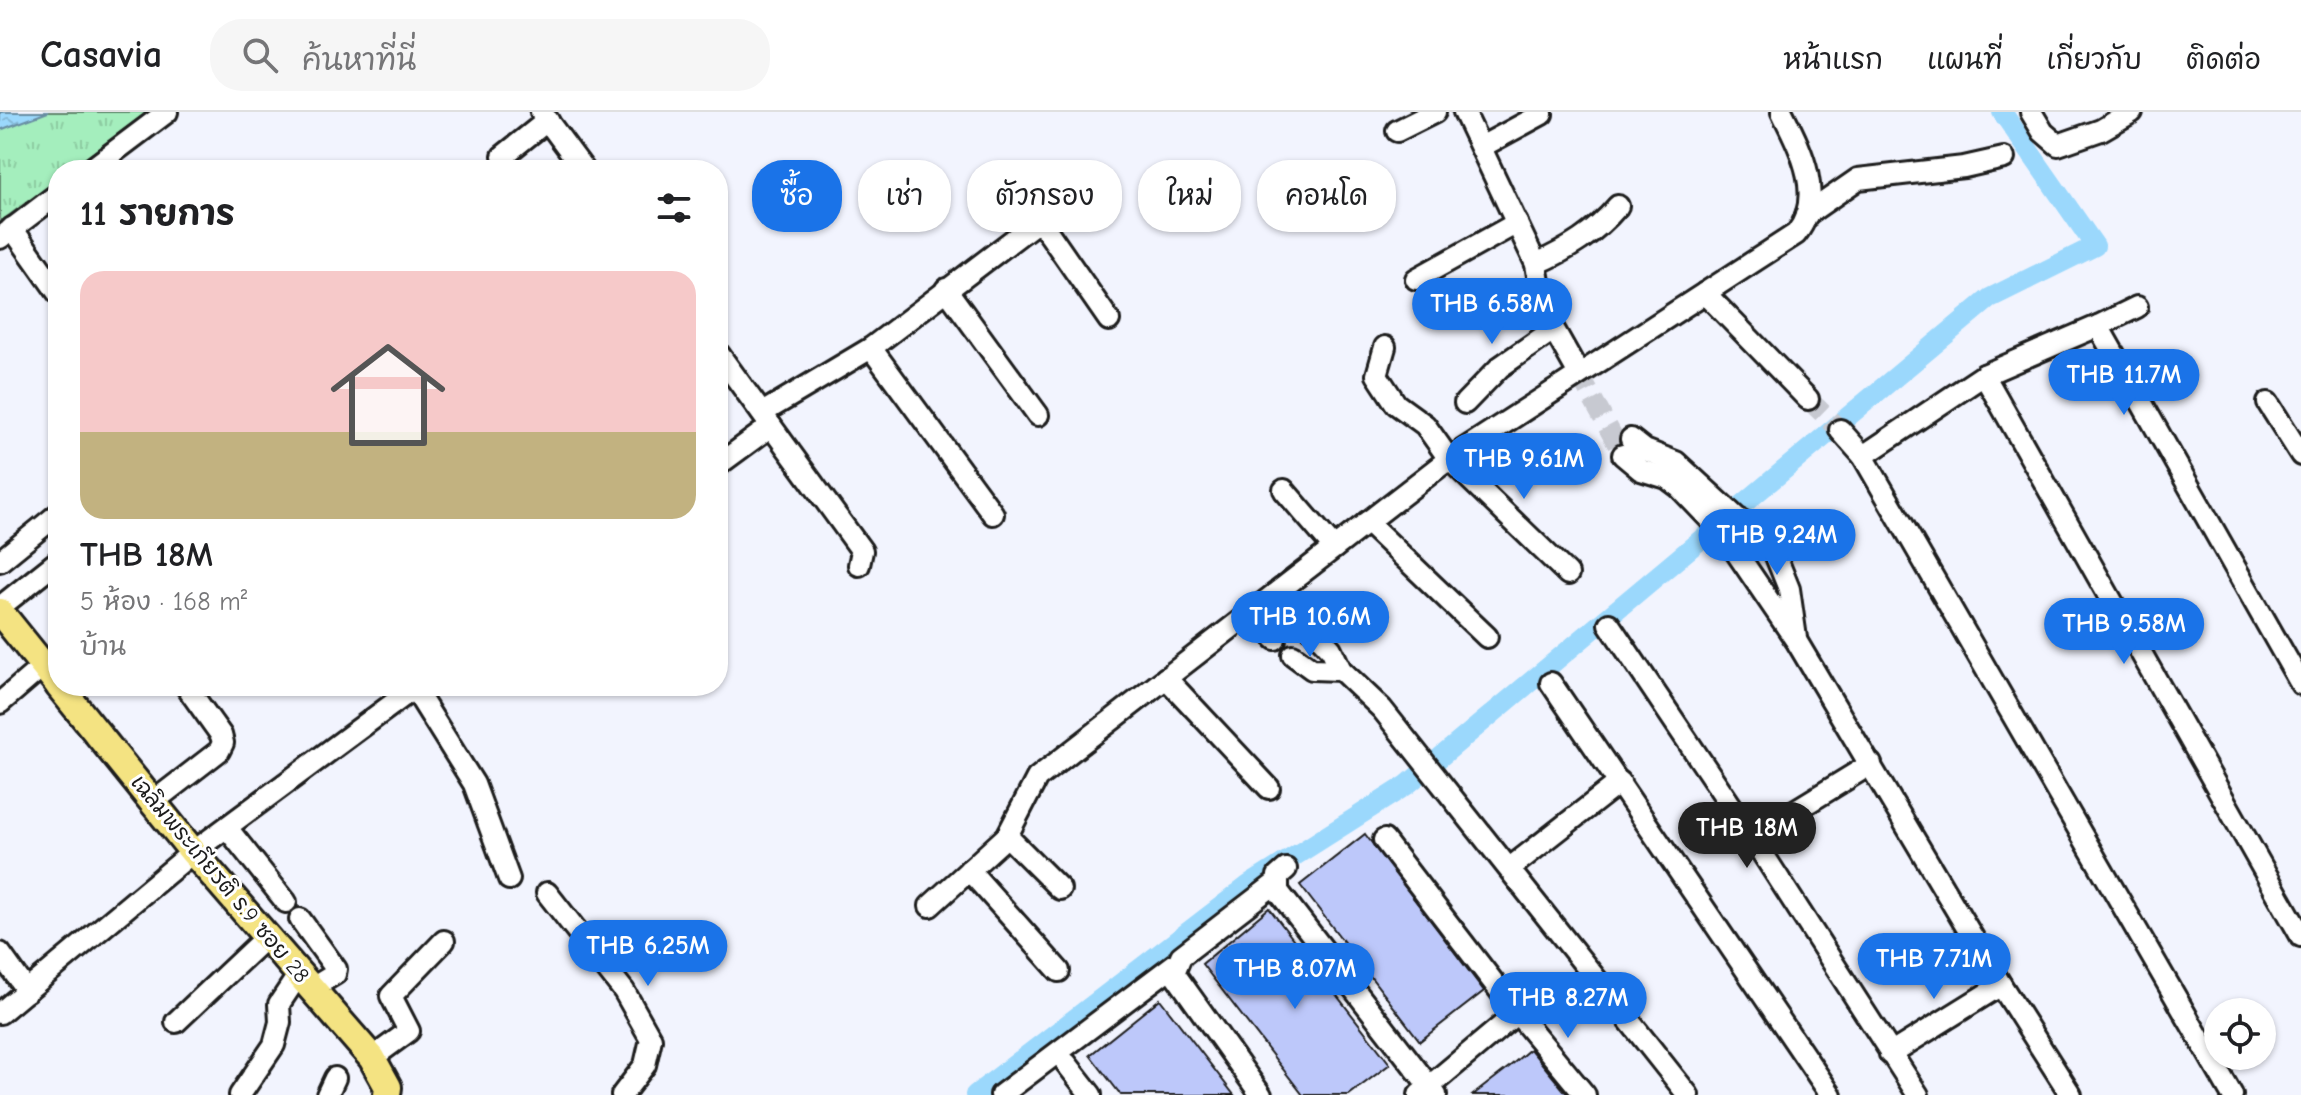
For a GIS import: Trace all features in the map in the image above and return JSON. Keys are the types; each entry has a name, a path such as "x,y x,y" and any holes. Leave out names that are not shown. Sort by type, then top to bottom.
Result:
{"main road":[{"name":"เฉลิมพระเกียรติ ร.9 ซอย 28","path":"0,610 48,672"},
{"name":"เฉลิมพระเกียรติ ร.9 ซอย 28","path":"67,696 193,852 306,981 385,1081"}],"street":[{"path":"108,160 167,112"},
{"path":"1397,131 1435,112"},
{"path":"1464,112 1536,264 1544,312 1579,374"},
{"path":"930,906 1007,836 1037,778 1252,611 1449,459 1796,234 1806,215 1810,185 1808,170 1782,112"},
{"path":"2031,112 2043,132 2058,145 2091,134 2132,112"},
{"path":"1481,147 1542,114"},
{"path":"503,156 544,116 577,160"},
{"path":"1806,215 1858,179 1952,169 2004,158"},
{"path":"48,202 6,233 48,281"},
{"path":"1536,264 1574,247 1600,227 1618,206"},
{"path":"1416,279 1517,223"},
{"path":"728,456 767,420 871,348 1034,224 1043,226 1109,320"},
{"path":"946,289 1038,415"},
{"path":"1705,293 1808,399"},
{"path":"1863,456 1984,375 2137,307"},
{"path":"2098,326 2301,684"},
{"path":"1465,403 1500,367 1553,330"},
{"path":"1385,347 1377,375 1396,404 1425,425 1449,459 1568,574"},
{"path":"871,348 993,514"},
{"path":"728,367 862,551 859,565"},
{"path":"1984,375 2301,936"},
{"path":"2268,403 2301,455"},
{"path":"1840,430 1863,456 2232,1095"},
{"path":"1627,447 1645,450 1676,462 1704,501 1730,526 2001,985 2071,1095"},
{"path":"1284,490 1334,548"},
{"path":"0,561 48,522"},
{"path":"1367,522 1487,637"},
{"path":"1730,526 1756,529 1782,566 1797,642"},
{"path":"0,610 48,569"},
{"path":"1278,592 1331,649 1341,670 1382,709 1405,742 1510,868 1688,1095"},
{"path":"1252,611 1275,639"},
{"path":"1609,624 1752,837 1918,1095"},
{"path":"1293,655 1312,669 1341,670"},
{"path":"1166,678 1269,788"},
{"path":"0,703 48,681"},
{"path":"1551,683 1831,1095"},
{"path":"153,802 219,751 223,743 221,735 193,696"},
{"path":"0,1013 193,852 404,696"},
{"path":"421,696 474,784 509,879"},
{"path":"1752,837 1871,764"},
{"path":"1510,868 1620,782"},
{"path":"227,828 286,902"},
{"path":"1007,836 1060,889"},
{"path":"1384,840 1517,1013 1585,1095"},
{"path":"969,870 1059,971"},
{"path":"1001,1095 1175,964 1281,876 1278,891 1428,1092 1517,1013"},
{"path":"547,893 624,991 651,1039 645,1065 622,1095"},
{"path":"240,1095 274,1045 280,1022 279,1004 306,981 337,972 300,919"},
{"path":"176,1022 267,936"},
{"path":"385,1081 409,1031 391,996 444,941"},
{"path":"0,953 27,991"},
{"path":"1175,964 1177,981 1261,1095"},
{"path":"1890,1054 2001,985"},
{"path":"1066,1063 1091,1095"}],"green space":[{"path":"0,112 147,112 83,160 48,160 48,186 0,222"}],"water":[{"path":"0,112 48,112 0,130"}],"building":[{"path":"1365,834 1484,991 1420,1041 1300,885"},
{"path":"1269,908 1390,1064 1349,1095 1303,1095 1202,964"},
{"path":"1160,999 1234,1095 1121,1095 1090,1055"},
{"path":"1530,1049 1568,1095 1473,1095 1509,1067"}],"waterway":[{"path":"975,1095 1249,885 1407,785 1990,298 2095,246 2002,112"}],"tunnel":[{"path":"1579,374 1623,455"},
{"path":"1808,399 1840,430"}]}
